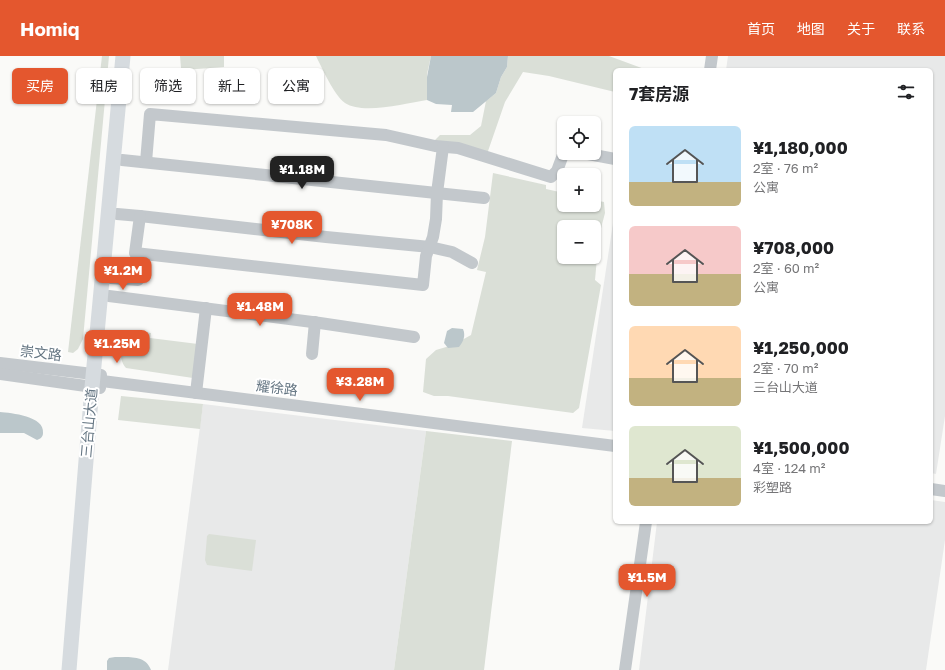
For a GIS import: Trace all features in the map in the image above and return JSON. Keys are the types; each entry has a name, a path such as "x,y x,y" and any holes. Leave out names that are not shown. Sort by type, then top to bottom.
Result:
{"main road":[{"name":"三台山大道","path":"79,670 98,381 123,56"},
{"name":"三台山大道","path":"69,670 98,381 111,278 132,56"}],"street":[{"path":"710,68 712,56"},
{"path":"146,162 150,114 386,135 443,147 458,148 546,177 551,177 557,171 561,160"},
{"path":"140,216 135,253 423,286 426,256 433,238 436,219 437,192 443,147"},
{"path":"601,156 613,159"},
{"path":"122,160 484,198"},
{"path":"117,214 430,247 452,252 472,263"},
{"path":"111,278 138,280"},
{"path":"109,296 315,322 414,337"},
{"path":"196,393 206,308"},
{"path":"312,354 315,322"},
{"name":"崇文路","path":"0,363 98,381"},
{"name":"崇文路","path":"0,374 98,381"},
{"name":"耀徐路","path":"98,381 613,446"},
{"path":"933,489 945,491"},
{"path":"625,670 646,524"}],"shaded area":[{"path":"102,56 109,56 108,68 101,68"},
{"path":"180,56 224,56 224,67 196,69 181,68"},
{"path":"316,56 431,56 427,74 427,100 373,108 353,106 345,103 341,99 329,81 324,71 324,68 322,68"},
{"path":"431,56 508,56 507,67 501,77 496,93 473,112 451,112 452,105 436,104 427,100 427,77"},
{"path":"508,56 609,56 642,68 613,68 613,92 549,76 523,72 505,102 487,154 433,142 440,135 470,135 481,126 486,101 496,93 501,77 507,67"},
{"path":"728,56 945,56 945,416 936,474 933,473 933,68 726,68"},
{"path":"96,104 105,104 83,339 78,349 73,353 68,352"},
{"path":"493,173 546,185 546,189 557,191 557,212 601,212 601,201 604,202 605,213 601,228 601,220 557,220 557,264 596,264 595,280 601,285 579,408 573,413 448,396 434,396 423,392 426,359 436,350 453,345 471,335 486,272 477,270 485,237"},
{"path":"613,223 613,431 582,428"},
{"path":"452,328 463,329 463,341 459,347 448,348 444,343 447,331"},
{"path":"124,330 151,333 150,338 198,344 193,378 126,368 123,364 121,355"},
{"path":"121,396 203,404 200,429 118,420"},
{"path":"203,404 426,431 394,670 168,670"},
{"path":"0,412 26,416 33,419 42,427 42,437 37,440 24,433 0,433"},
{"path":"426,431 512,441 484,670 394,670"},
{"path":"933,500 945,502 945,540 926,670 639,670 657,524 933,524"},
{"path":"209,534 256,540 252,571 207,565 205,560 207,536"},
{"path":"131,657 141,659 149,665 151,670 107,670 107,661 109,658"}]}
